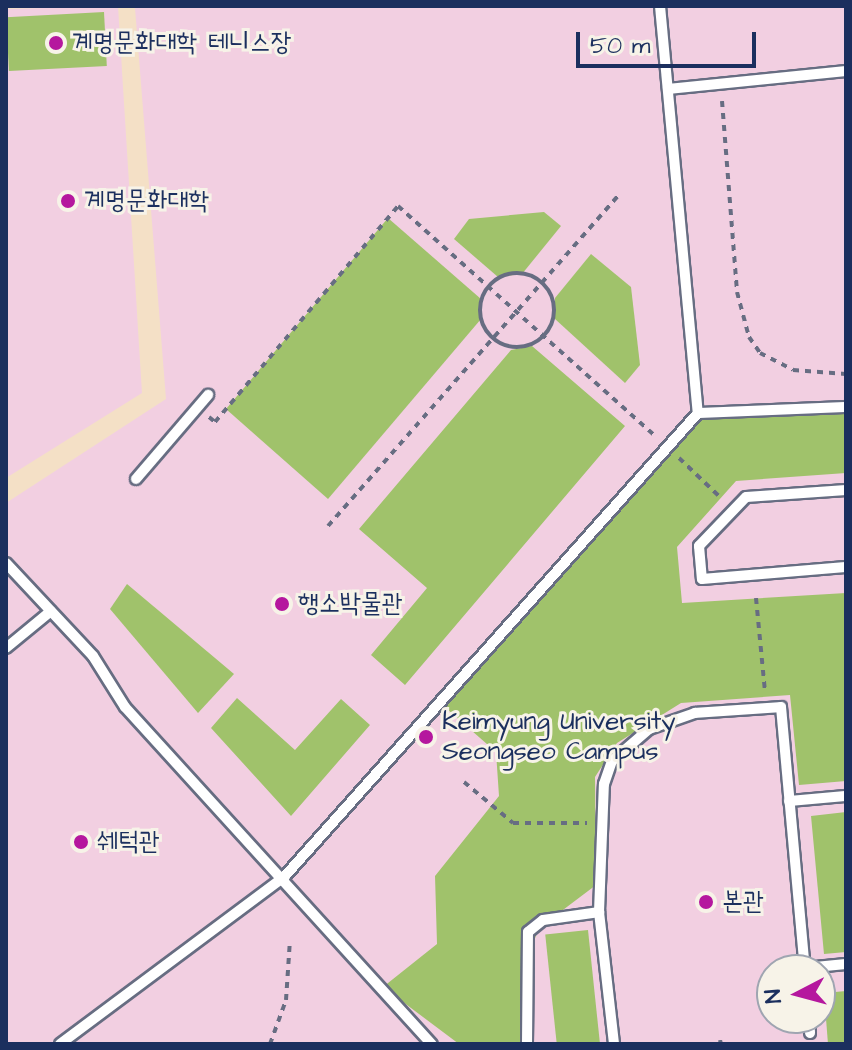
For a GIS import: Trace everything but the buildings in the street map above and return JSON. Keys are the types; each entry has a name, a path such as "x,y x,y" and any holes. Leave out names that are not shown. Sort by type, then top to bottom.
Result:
{"lane":[{"path":"60,1044 285,876 698,413 660,6"},
{"path":"668,89 846,71"},
{"path":"136,479 208,395"},
{"path":"698,413 846,407"},
{"path":"846,490 746,497 699,546 702,579 846,567"},
{"path":"6,563 93,656 125,707 285,876 432,1044"},
{"path":"6,648 51,611"},
{"path":"614,1044 599,912 601,823 604,784 627,744 695,713 781,707 804,954"},
{"path":"789,801 846,796"},
{"path":"527,1044 528,932 543,920 599,912"}],"path":[{"path":"721,83 737,292 749,337 760,353 793,370 846,374"},
{"path":"328,526 620,194"},
{"path":"197,408 215,422 398,206 517,310 721,498"},
{"path":"510,273 541,283 554,306 544,335 517,347 493,338 480,307 489,286 510,273"},
{"path":"756,598 767,708"},
{"path":"464,782 513,823 601,823"},
{"path":"270,1044 286,1000 290,940"}],"shaded area":[{"name":"계명문화대학","path":"118,6 142,393 6,478 6,9"},
{"name":"Keimyung University Seongseo Campus","path":"846,6 846,1044 6,1044 6,503 166,399 135,8"}],"green space":[{"name":"계명문화대학 테니스장","path":"104,12 107,66 9,71 6,17"},
{"path":"544,212 561,226 522,274 498,277 454,239 469,219"},
{"path":"388,218 481,299 481,319 328,499 226,409"},
{"path":"591,254 631,287 640,365 625,383 555,319 555,298"},
{"path":"532,346 625,426 405,685 371,655 427,588 359,529 511,350"},
{"path":"846,407 846,473 736,481 677,547 682,603 846,593 846,781 799,785 790,695 681,703 617,743 595,777 596,885 539,928 534,941 532,1044 459,1044 383,987 437,944 435,876 499,796 496,752 439,702 698,413"},
{"path":"127,584 234,674 198,713 110,609"},
{"path":"237,698 295,750 341,699 370,725 291,816 211,728"},
{"path":"846,812 846,952 824,954 811,816"},
{"path":"588,930 600,1044 557,1044 545,934"},
{"path":"846,991 846,1044 828,1044 827,1034 836,1034 836,992"}],"place":[{"name":"계명문화대학 테니스장","path":"56,43"},
{"name":"계명문화대학","path":"68,201"},
{"name":"행소박물관","path":"282,604"},
{"name":"Keimyung University Seongseo Campus","path":"426,737"},
{"name":"쉐턱관","path":"81,842"},
{"name":"본관","path":"706,902"}]}
